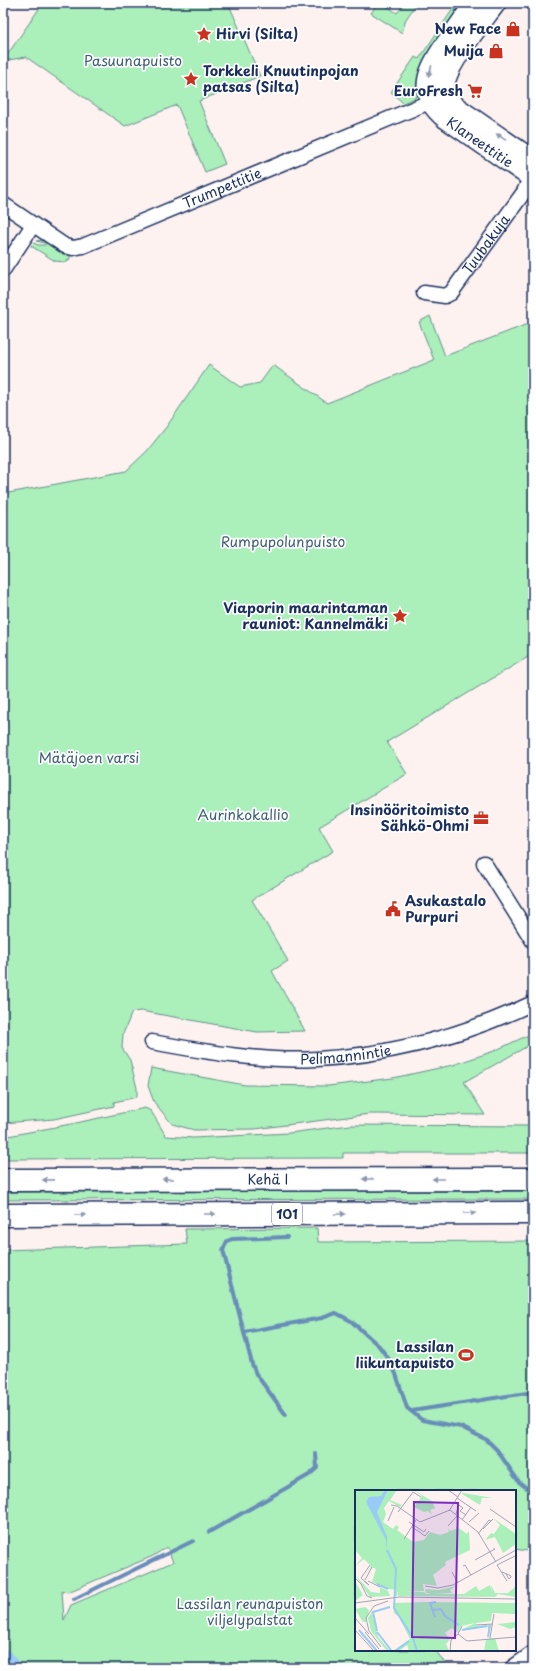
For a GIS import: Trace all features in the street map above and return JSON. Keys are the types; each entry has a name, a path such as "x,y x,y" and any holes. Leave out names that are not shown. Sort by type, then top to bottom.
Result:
{"highway":[{"name":"Kehä I","path":"3,1180 533,1179"},
{"name":"101","path":"3,1215 533,1213"}],"main road":[{"path":"439,99 428,79 431,65 474,3"},
{"path":"439,99 454,62 496,3"},
{"name":"Klaneettitie","path":"439,99 455,106 532,172"}],"street":[{"name":"Trumpettitie","path":"3,204 65,246 73,248 83,246 439,99"},
{"name":"Tuubakuja","path":"424,293 445,296 451,293 524,192 532,172"},
{"path":"3,270 33,225"},
{"path":"484,863 533,942"},
{"name":"Pelimannintie","path":"152,1042 228,1055 263,1058 317,1059 351,1056 404,1047 467,1030 533,1003"},
{"path":"512,1668 533,1653"}],"green space":[{"name":"Pasuunapuisto","path":"43,3 226,3 230,7 260,76 199,101 225,164 205,172 177,105 125,126 26,57 3,61"},
{"path":"378,3 382,3 397,13 405,3 417,3 406,19 402,33 371,13"},
{"path":"457,3 453,24 420,92 415,98 403,103 391,92 415,57 419,59"},
{"path":"41,240 70,253 70,259 65,262 55,261 31,246 34,243 38,245 45,245 45,243 36,241"},
{"path":"430,316 445,356 533,322 533,654 387,742 407,774 319,827 333,851 252,900 288,961 272,971 305,1031 257,1032 141,1011 132,1012 123,1034 122,1048 130,1060 137,1088 137,1097 114,1102 114,1106 54,1119 3,1123 3,494 126,471 147,451 167,426 209,365 240,387 260,383 273,365 327,403 434,360 419,322"},
{"path":"533,1033 533,1043 464,1082 485,1115 370,1114 255,1129 194,1130 172,1124 154,1102 148,1086 151,1068 245,1085 328,1086 393,1078 453,1065 494,1051"},
{"path":"145,1108 151,1111 166,1136 193,1138 289,1133 350,1125 533,1126 533,1153 343,1153 343,1158 3,1159 3,1137"},
{"path":"533,1191 533,1199 3,1200 3,1192"},
{"name":"Lassilan reunapuiston viljelypalstat","path":"317,1228 318,1242 533,1241 533,1552 516,1549 516,1490 355,1490 355,1651 436,1651 449,1668 3,1668 3,1250 187,1244 185,1229","holes":["167,1547 173,1562 71,1605 64,1620 62,1591 68,1592 153,1556"]}],"waterway":[{"path":"286,1415 256,1374 252,1364 223,1250 227,1241 232,1239 287,1237"},
{"path":"244,1332 322,1318 336,1313 351,1321 379,1346 388,1358 396,1374 407,1408 422,1420 461,1427 487,1440 497,1450 519,1482 533,1493"},
{"path":"412,1411 533,1392"},
{"path":"209,1532 309,1475 317,1468 316,1454"},
{"path":"74,1599 193,1541"},
{"path":"3,1661 8,1668"}],"place":[{"name":"New Face","path":"513,29"},
{"name":"Hirvi (Silta)","path":"204,34"},
{"name":"Muija","path":"496,51"},
{"name":"Torkkeli Knuutinpojan patsas (Silta)","path":"191,79"},
{"name":"EuroFresh","path":"475,91"},
{"name":"Viaporin maarintaman rauniot: Kannelmäki","path":"400,616"},
{"name":"Insinööritoimisto Sähkö-Ohmi","path":"481,818"},
{"name":"Asukastalo Purpuri","path":"393,909"},
{"name":"Lassilan liikuntapuisto","path":"466,1355"}],"park label":[{"name":"Rumpupolunpuisto","path":"283,542"},
{"name":"Mätäjoen varsi","path":"89,758"},
{"name":"Aurinkokallio","path":"243,815"}]}
